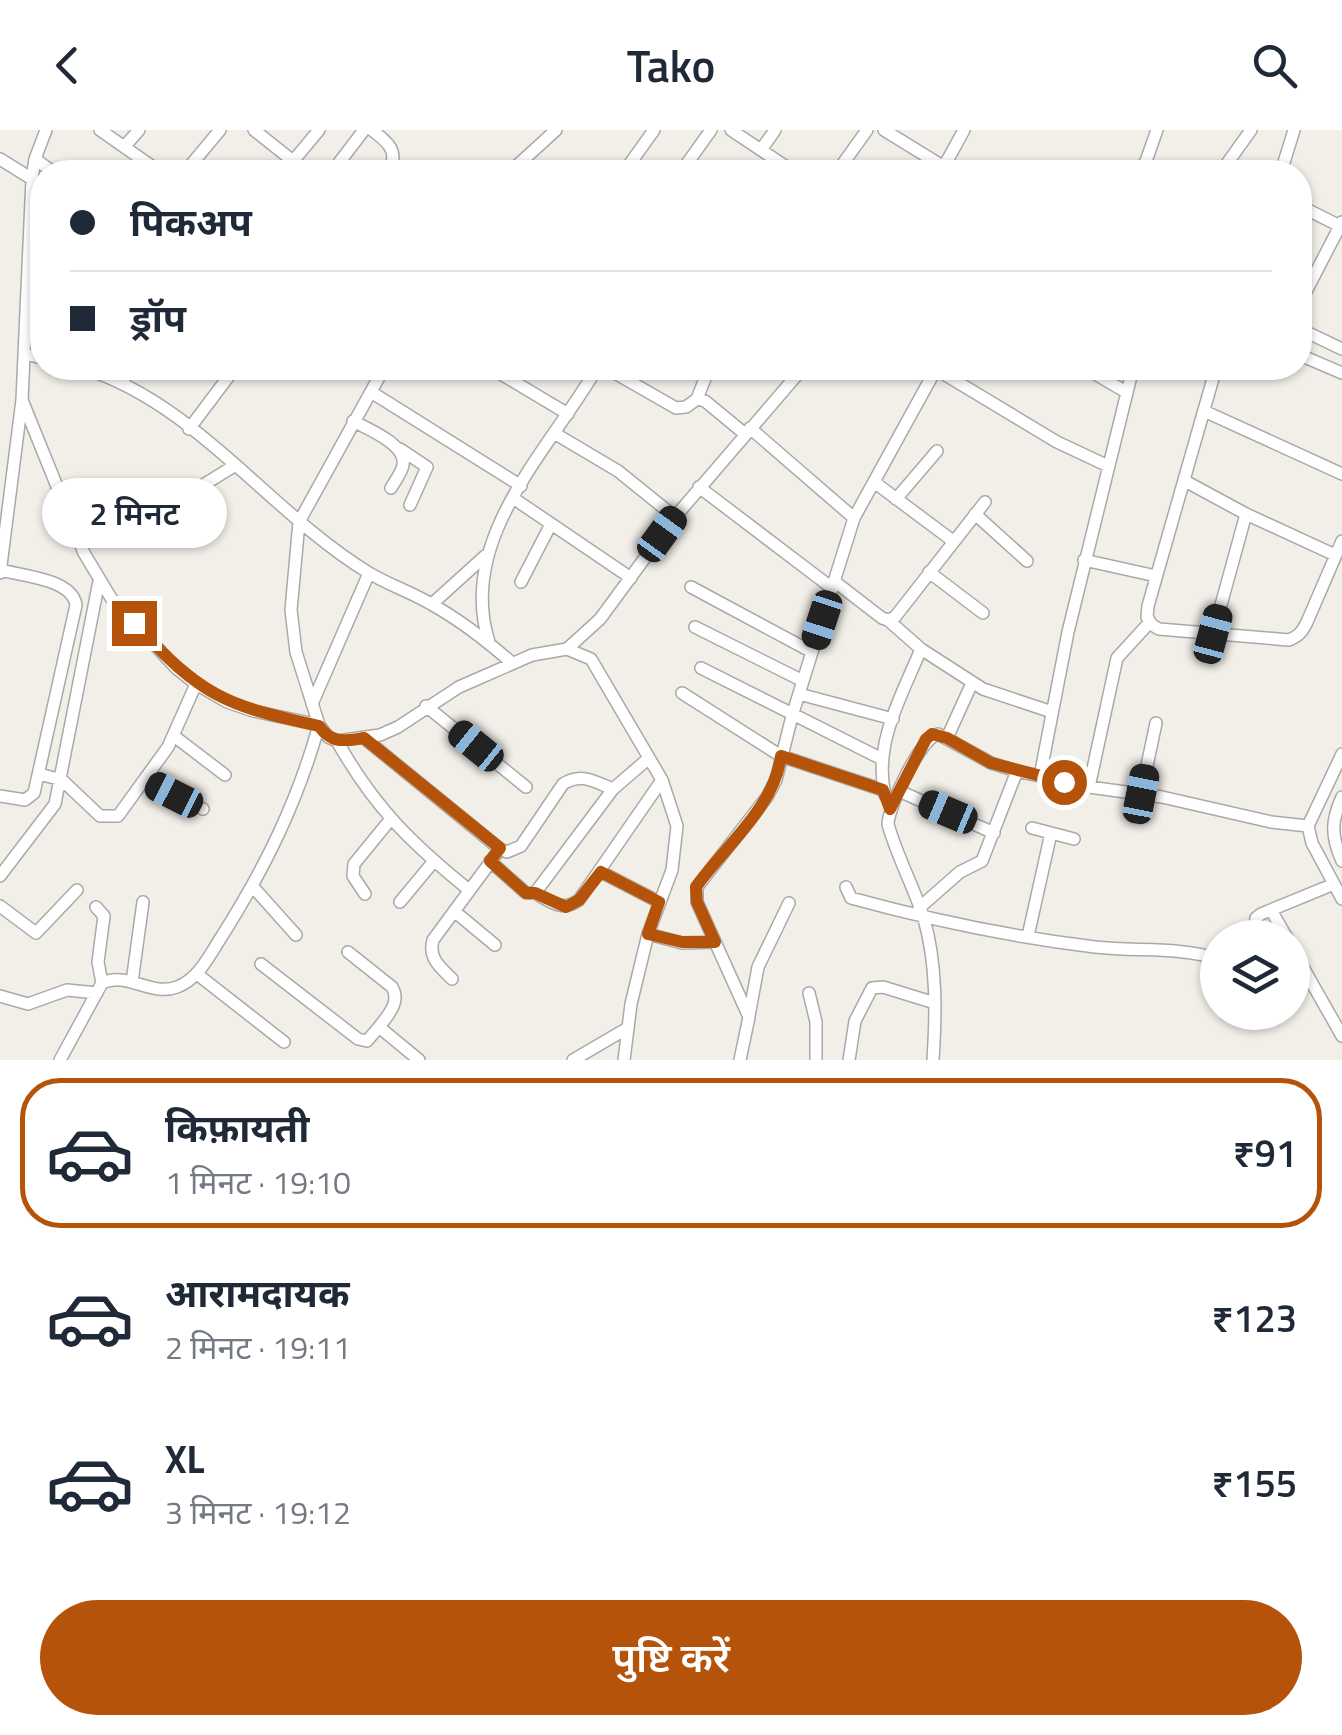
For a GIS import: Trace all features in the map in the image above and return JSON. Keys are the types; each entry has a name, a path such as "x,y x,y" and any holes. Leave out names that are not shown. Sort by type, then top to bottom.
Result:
{"street":[{"path":"35,159 46,130"},
{"path":"100,130 143,160"},
{"path":"124,147 139,130"},
{"path":"195,160 220,130"},
{"path":"254,130 292,160"},
{"path":"294,160 319,130"},
{"path":"341,160 364,130"},
{"path":"372,130 393,150 393,160"},
{"path":"523,160 556,130"},
{"path":"633,160 654,130"},
{"path":"689,160 711,130"},
{"path":"731,130 776,160"},
{"path":"761,150 775,130"},
{"path":"846,160 867,130"},
{"path":"884,130 928,160"},
{"path":"948,160 964,130"},
{"path":"1146,160 1158,130"},
{"path":"1230,160 1251,130"},
{"path":"1285,160 1294,130"},
{"path":"0,159 30,178"},
{"path":"1312,211 1341,224 1312,279"},
{"path":"0,876 50,814 51,777 75,614 75,596 66,588 0,571 6,458 22,400 30,237"},
{"path":"1312,335 1342,349"},
{"path":"26,354 30,355"},
{"path":"1312,360 1342,374"},
{"path":"115,380 164,408 299,522 369,573 432,604 490,643 512,663"},
{"path":"189,429 227,380"},
{"path":"378,380 299,522 291,610 296,652 319,726 337,742 398,727 426,706 512,663 567,649 600,620 675,516 793,380"},
{"path":"511,380 568,414"},
{"path":"490,643 484,626 484,567 488,554 513,498 589,380"},
{"path":"627,380 676,408 698,399 703,380"},
{"path":"749,1017 697,902 696,887 776,780 854,518 929,380"},
{"path":"955,380 1057,442 1106,465"},
{"path":"1106,380 1126,392"},
{"path":"1040,776 1084,560 1129,380"},
{"path":"1213,380 1148,606 1150,622 1159,629 1289,640 1301,634 1342,541"},
{"path":"371,392 521,486"},
{"path":"698,399 747,431 854,518"},
{"path":"22,400 57,492 99,581 176,668 227,702 319,726"},
{"path":"1204,411 1342,474"},
{"path":"354,420 428,467 410,505"},
{"path":"554,432 618,472 675,516"},
{"path":"392,488 403,465 397,447"},
{"path":"896,499 937,451"},
{"path":"153,516 234,466"},
{"path":"874,482 953,540"},
{"path":"1184,482 1335,555"},
{"path":"700,487 972,682 998,696 1052,712"},
{"path":"513,498 631,578"},
{"path":"888,620 895,617 986,502"},
{"path":"975,514 1028,561"},
{"path":"1213,634 1246,514"},
{"path":"522,582 550,524"},
{"path":"432,604 488,554"},
{"path":"1084,560 1156,576"},
{"path":"929,572 983,613"},
{"path":"312,704 369,573"},
{"path":"0,796 20,801 29,798 51,777 99,581"},
{"path":"691,587 812,652"},
{"path":"1089,787 1118,658 1150,622"},
{"path":"695,627 801,688 892,719"},
{"path":"567,649 591,659 662,780 673,806 677,838 672,870 648,934 626,1029 624,1060"},
{"path":"921,649 892,719 882,759 891,834 922,913 935,1003 934,1060"},
{"path":"701,668 882,759"},
{"path":"947,738 972,682"},
{"path":"51,777 100,816 107,818 123,812 174,736 196,684"},
{"path":"682,693 781,756 883,790"},
{"path":"426,706 526,787"},
{"path":"1141,794 1156,723"},
{"path":"60,1060 100,988 114,978 172,989 197,974 253,887 295,798 319,726"},
{"path":"890,809 932,734 947,738 991,763 1017,771 1308,826"},
{"path":"174,736 225,776"},
{"path":"364,738 507,852 521,846 571,779 583,778 613,789"},
{"path":"337,742 390,820 469,890"},
{"path":"1342,754 1338,777 1308,826 1312,843 1342,899"},
{"path":"535,893 613,789 649,758"},
{"path":"922,913 960,872 982,860 1017,771"},
{"path":"146,780 203,809"},
{"path":"490,861 526,893 535,893 558,906 572,905 601,872 662,780"},
{"path":"900,791 994,833"},
{"path":"1342,797 1332,829 1342,861"},
{"path":"365,894 353,876 354,864 390,820"},
{"path":"1032,828 1074,839"},
{"path":"1028,936 1051,833"},
{"path":"452,979 430,950 500,848"},
{"path":"400,902 434,861"},
{"path":"601,872 659,902"},
{"path":"1256,920 1334,884"},
{"path":"253,887 296,934"},
{"path":"846,887 851,898 1028,936 1098,947 1181,950 1200,955"},
{"path":"0,906 36,933 77,890"},
{"path":"132,982 143,902"},
{"path":"740,1060 758,967 788,903"},
{"path":"96,907 103,912 104,921 98,962 100,988"},
{"path":"1271,910 1277,920"},
{"path":"454,912 495,945"},
{"path":"648,934 682,942 715,942"},
{"path":"260,964 358,1039 367,1041 393,1006 396,993 348,952"},
{"path":"197,974 284,1042"},
{"path":"1310,980 1342,1036"},
{"path":"849,1060 855,1021 872,988 884,987 935,1003"},
{"path":"0,996 28,1004 67,990 100,988"},
{"path":"808,993 816,1022 816,1060"},
{"path":"380,1027 419,1060"},
{"path":"573,1060 626,1029"}],"route":[{"path":"134,623 176,668 227,702 319,726 337,742 364,738 500,848 490,861 526,893 566,907 579,900 601,872 659,902 648,934 692,944 715,942 697,902 696,887 767,797 776,780 781,756 883,790 890,809 932,734 947,738 991,763 1064,782"}]}
